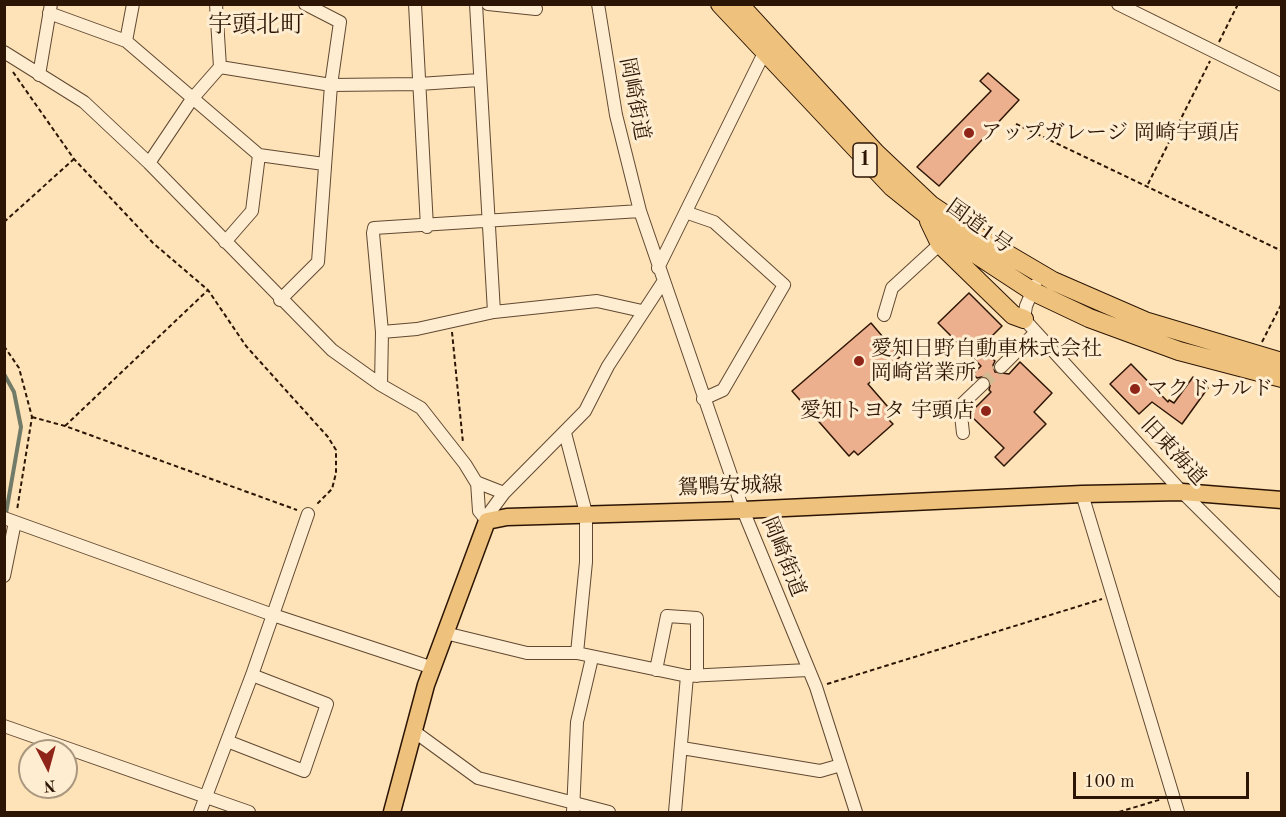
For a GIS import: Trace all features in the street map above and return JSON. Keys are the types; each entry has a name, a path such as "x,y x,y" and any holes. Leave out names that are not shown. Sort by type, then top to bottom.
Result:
{"highway":[{"name":"国道1号","path":"720,4 884,178 928,218 1032,291 1080,315 1179,351 1281,378"},
{"name":"国道1号","path":"739,4 876,153 931,205 1041,274 1145,321 1281,362"},
{"path":"928,218 940,244 1013,315 1030,325"}],"main road":[{"name":"鴛鴨安城線","path":"487,521 507,516 743,510 1082,494 1182,492 1281,500"},
{"path":"392,813 433,668 487,521"}],"street":[{"path":"126,41 133,4"},
{"path":"149,163 192,99 220,67 216,4"},
{"path":"280,300 318,262 331,85 340,22 304,4"},
{"path":"415,4 427,227"},
{"path":"476,4 494,312"},
{"path":"488,4 536,9"},
{"name":"岡崎街道","path":"598,4 616,115 640,211 658,268 743,510 816,687 856,813"},
{"path":"1118,4 1281,85"},
{"path":"39,75 50,9 126,41 259,155 324,164"},
{"path":"5,52 84,102 149,163 280,300 332,350 381,385 421,408 477,482 479,511 487,521"},
{"path":"658,268 688,213 736,106 764,53"},
{"path":"220,67 331,85 419,84 479,80"},
{"path":"225,242 252,211 259,155"},
{"path":"381,385 382,332 372,233 374,228 427,227 640,211"},
{"path":"688,213 714,222 784,285 723,390 703,399"},
{"path":"884,315 892,288 940,244"},
{"path":"1001,367 1030,325 1026,306 1041,274"},
{"path":"487,521 490,512 504,493 585,411 642,311 663,282"},
{"path":"382,332 417,329 494,312 597,301 642,311"},
{"name":"旧東海道","path":"1030,325 1182,492 1281,591"},
{"path":"963,433 960,406 983,384"},
{"path":"565,433 585,513 586,562 577,653"},
{"path":"477,482 504,493"},
{"path":"1082,494 1178,813"},
{"path":"200,813 252,675 308,514"},
{"path":"4,576 10,520 273,615 433,668"},
{"path":"656,670 667,616 697,618 675,813"},
{"path":"446,633 527,652 577,653 592,658 692,676 808,670"},
{"path":"574,807 578,722 592,658"},
{"path":"227,741 304,771 327,704 252,675"},
{"path":"4,726 249,813"},
{"path":"415,732 478,778 574,807 609,813"},
{"path":"682,748 820,771 841,765"}],"path":[{"path":"1148,184 1238,4"},
{"path":"5,52 10,68 74,159 153,243 208,290 246,346 314,421 336,450 336,473 332,489 308,514 65,426 32,417"},
{"path":"1016,124 1148,184 1281,251"},
{"path":"4,222 74,159"},
{"path":"65,426 208,290"},
{"path":"1256,355 1281,303"},
{"path":"451,321 465,464"},
{"path":"4,346 19,368 32,417 10,520"},
{"path":"816,687 1111,596"},
{"path":"1119,813 1173,796"}],"building":[{"name":"アップガレージ 岡崎宇頭店","path":"988,73 1019,100 939,186 917,167 991,91 980,81"},
{"path":"969,293 1002,326 981,347 995,361 993,365 995,372 1009,374 1020,362 1052,393 1034,412 1046,424 1004,466 995,457 1004,448 969,414 991,392 989,390 991,381 986,376 977,378 973,374 981,366 938,323"},
{"path":"871,323 900,357 868,384 895,415 889,420 893,424 858,455 854,451 849,456 792,391"},
{"path":"1131,364 1168,402 1169,400 1174,403 1193,377 1208,388 1182,424 1152,402 1139,414 1110,384"}],"waterway":[{"path":"4,374 14,392 21,427 4,525"}],"tunnel":[{"path":"983,384 1001,367"}],"place":[{"name":"アップガレージ 岡崎宇頭店","path":"969,133"},
{"name":"愛知日野自動車株式会社 岡崎営業所","path":"859,361"},
{"name":"マクドナルド","path":"1135,389"},
{"name":"愛知トヨタ 宇頭店","path":"986,411"}],"district":[{"name":"宇頭北町","path":"256,26"}]}
